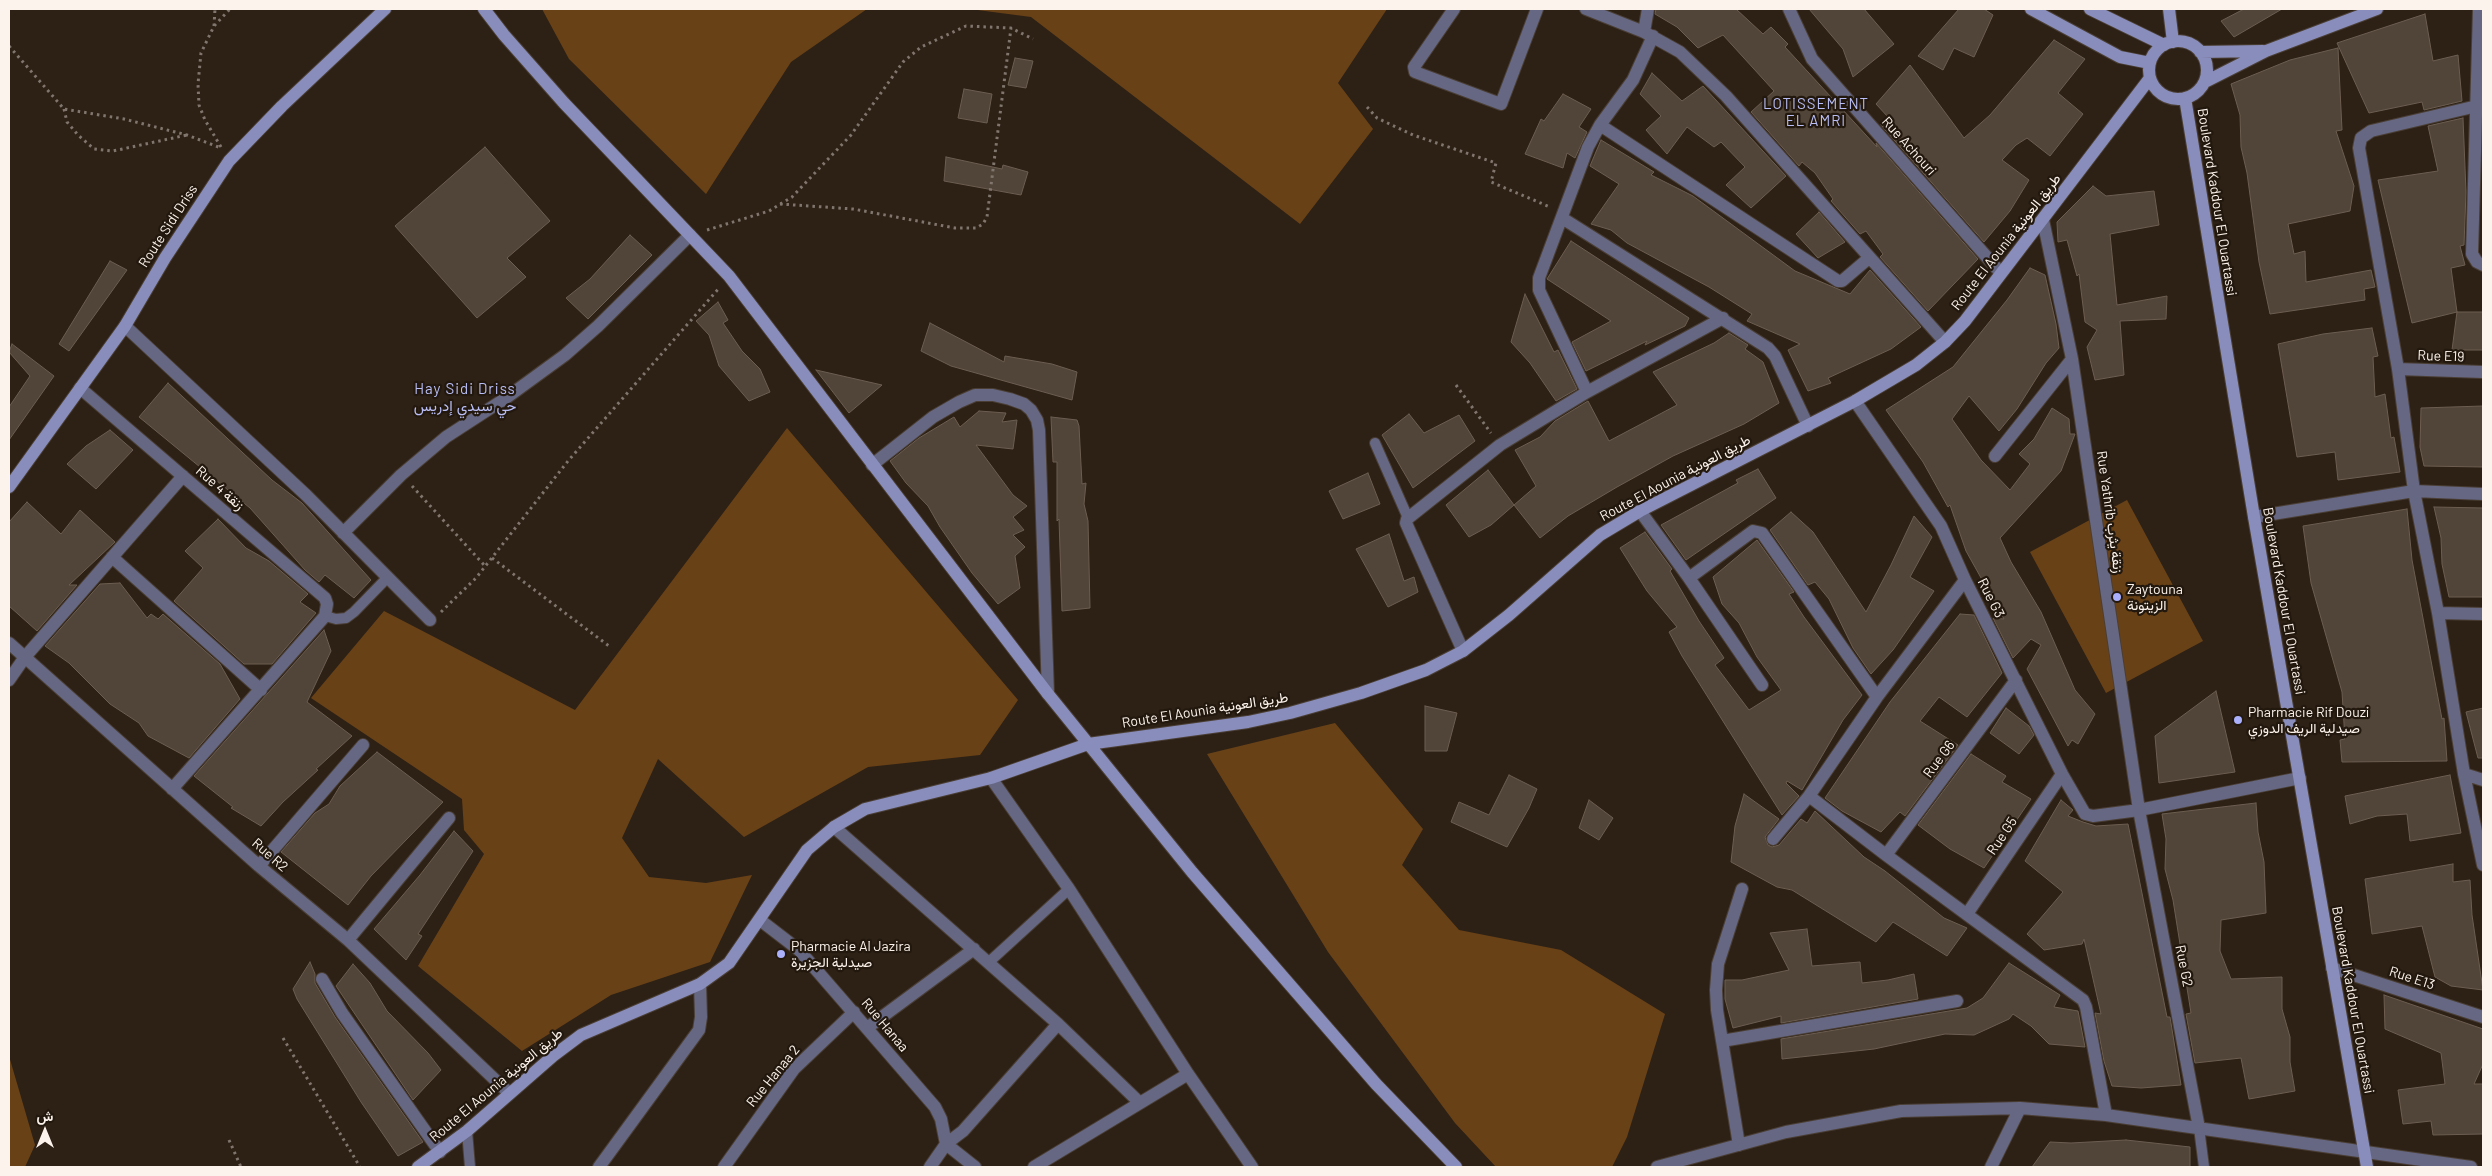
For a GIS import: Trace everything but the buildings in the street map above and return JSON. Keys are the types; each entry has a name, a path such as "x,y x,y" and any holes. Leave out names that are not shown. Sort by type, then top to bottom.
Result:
{"street":[{"name":"Route Sidi Driss","path":"9,486 125,326 165,258 229,160 282,106 385,9"},
{"path":"484,9 504,35 564,103 729,276 1048,694 1192,872 1376,1084 1456,1167"},
{"path":"1454,9 1414,68 1415,72 1501,104 1537,9"},
{"path":"1586,9 1649,34 1680,52 1726,96 1868,258 1945,342"},
{"path":"1587,392 1538,284 1588,147 1600,125 1633,80 1649,34 1648,9"},
{"name":"Rue Achouri","path":"1789,9 1812,59 2000,272"},
{"path":"2031,9 2120,57 2150,63"},
{"path":"2090,9 2169,43 2192,45 2205,60 2207,70 2205,82"},
{"path":"2169,9 2169,43"},
{"path":"2169,43 2153,56 2150,63 2150,78 2153,85 2163,95 2177,99 2185,98 2194,94 2205,82 2266,51 2377,9"},
{"path":"2479,9 2472,254 2477,262 2483,265"},
{"path":"2200,52 2266,51"},
{"name":"Route El Aounia طريق العونية","path":"418,1167 467,1131 509,1093 580,1036 700,984 729,963 760,920 786,877 807,850 834,827 865,809 991,778 1088,744 1248,722 1290,713 1362,693 1426,670 1463,651 1509,615 1600,535 1640,511 1855,401 1916,365 1945,342 1964,321 2000,272 2043,220 2150,78"},
{"name":"Boulevard Kaddour El Ouartassi","path":"2185,98 2254,517 2367,1167"},
{"path":"2477,106 2371,131 2361,138 2359,148 2398,369 2414,492 2438,613 2464,774 2483,865"},
{"path":"1600,125 1838,281 1842,281 1868,258"},
{"path":"1562,218 1764,344 1775,356 1808,426"},
{"name":"Rue Yathrib زنقة يثرب","path":"2043,220 2072,359 2139,810"},
{"path":"343,533 401,475 446,438 506,398 565,355 598,326 690,235"},
{"path":"1463,651 1406,523 1408,518 1500,445 1587,392 1723,318"},
{"path":"125,326 306,495 430,620"},
{"path":"1995,456 2072,359"},
{"name":"Rue E19","path":"2398,369 2483,372"},
{"name":"Rue 4 زنقة","path":"80,388 325,598 327,604 325,616"},
{"path":"872,465 933,418 959,402 975,395 993,395 1010,399 1024,404 1031,410 1037,420 1039,430 1048,694"},
{"name":"Rue G3","path":"1855,401 1941,526 1965,580 2062,774 2086,814 2089,816 2139,810"},
{"path":"9,680 25,657 183,476"},
{"path":"2254,517 2414,492 2483,494"},
{"path":"1640,511 1689,578 1762,685"},
{"path":"1689,578 1753,531 1762,533 1877,697"},
{"path":"112,557 260,690"},
{"path":"1773,839 1809,796 1877,697 1965,580"},
{"path":"2438,613 2483,614"},
{"path":"172,789 325,616"},
{"name":"Rue R2","path":"9,642 259,866 348,940 509,1093"},
{"name":"Rue G6","path":"1886,855 2016,680"},
{"path":"259,866 363,744"},
{"name":"Rue G5","path":"1967,914 2062,774"},
{"path":"2464,774 2483,780"},
{"path":"991,778 1069,889 1188,1074 1252,1167"},
{"path":"2139,810 2300,778"},
{"path":"1809,796 2083,1000 2086,1006 2106,1115"},
{"name":"Rue G2","path":"2139,810 2199,1128"},
{"path":"348,940 449,818"},
{"path":"834,827 1058,1024 1140,1103"},
{"path":"1739,1145 1717,1010 1718,964 1742,889"},
{"name":"Rue Hanaa","path":"760,920 793,944 935,1107 942,1119 946,1144"},
{"path":"867,1028 974,949"},
{"name":"Rue E13","path":"2332,968 2483,1017"},
{"path":"322,979 342,1013 440,1152"},
{"path":"599,1167 699,1030 701,1017 700,984"},
{"path":"1722,1040 1957,1001"},
{"name":"Rue Hanaa 2","path":"724,1167 794,1069 854,1012"},
{"path":"930,1167 946,1144 963,1131 1058,1024"},
{"path":"1034,1167 1188,1074"},
{"path":"1991,1167 2020,1108"},
{"path":"1657,1167 1786,1132 1900,1111 2020,1108 2106,1115 2471,1167"},
{"path":"946,1144 974,1167"}],"lane":[{"path":"1375,442 1408,518"},
{"path":"325,616 336,619 346,618 388,578"},
{"path":"989,962 1069,889"},
{"path":"2199,1128 2204,1167"},
{"path":"467,1131 470,1167"}],"path":[{"path":"214,26 215,9"},
{"path":"229,160 205,120 199,105 198,84 201,53 214,26 230,9"},
{"path":"690,235 745,220 792,197 851,135 903,62 921,46 966,26 1011,28 1033,39"},
{"path":"780,204 853,210 955,228 976,228 983,224 987,217 1011,28"},
{"path":"9,46 64,109 67,122 78,136 94,149 113,151 187,135"},
{"path":"1367,107 1377,118 1413,136 1496,163 1491,182 1548,206 1562,218"},
{"path":"64,109 124,119 187,135 222,148"},
{"path":"430,620 476,578 568,461 729,276"},
{"path":"1456,385 1500,445"},
{"path":"401,475 485,566"},
{"path":"492,558 609,646"},
{"path":"282,1038 360,1167"},
{"path":"229,1140 240,1167"}],"shaded area":[{"path":"542,9 867,9 791,62 706,194 569,59"},
{"path":"970,9 1387,9 1338,83 1373,129 1300,224 1031,17"},
{"path":"787,428 1018,700 980,755 868,767 744,837 658,759 622,838 649,877 706,883 752,875 710,962 611,995 522,1051 418,966 484,854 464,830 462,799 311,698 384,611 575,710"},
{"name":"Zaytouna الزيتونة","path":"2127,500 2203,641 2106,693 2030,552"},
{"path":"1335,723 1423,829 1402,865 1459,930 1561,950 1665,1014 1627,1137 1612,1167 1496,1167 1455,1123 1328,952 1207,754"},
{"path":"9,1056 35,1145 25,1167 9,1167"}],"place":[{"name":"Zaytouna الزيتونة","path":"2117,597"},
{"name":"Pharmacie Rif Douzi صيدلية الريف الدوزي","path":"2238,720"},
{"name":"Pharmacie Al Jazira صيدلية الجزيرة","path":"781,954"}],"district":[{"name":"LOTISSEMENT EL AMRI","path":"1816,112"},
{"name":"Hay Sidi Driss حي سيدي إدريس","path":"465,398"}]}
